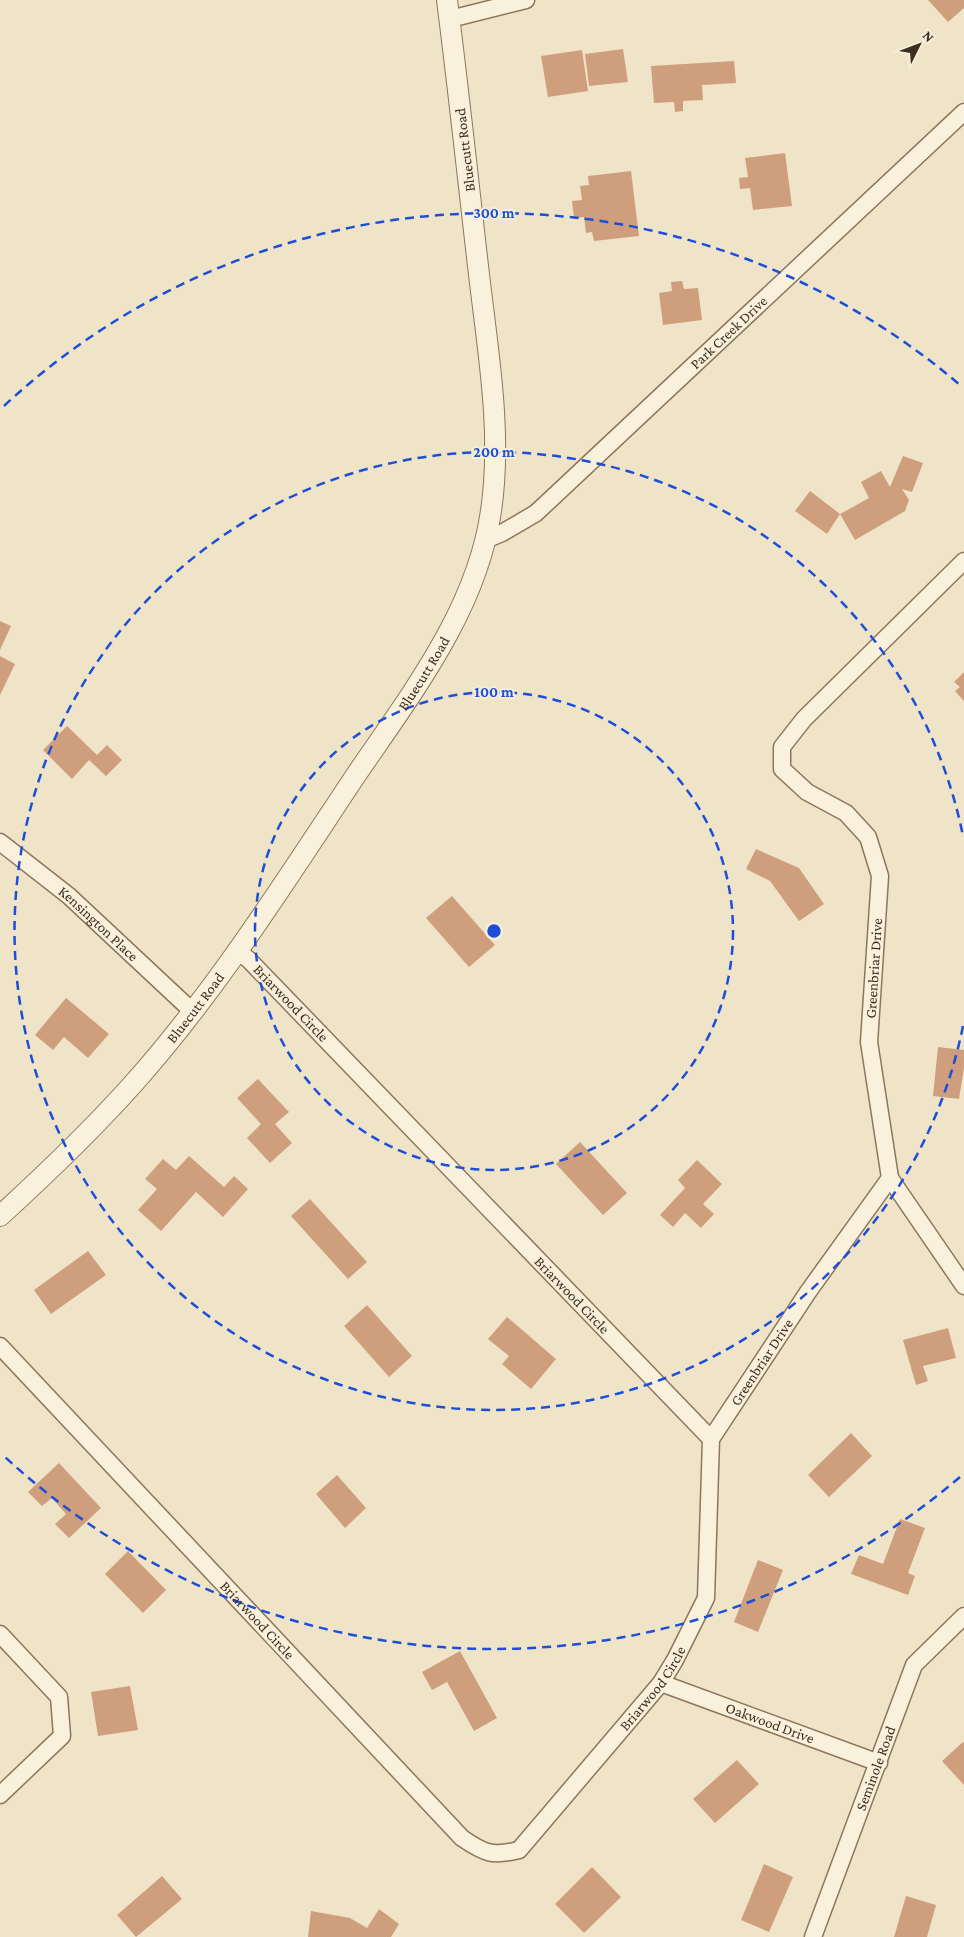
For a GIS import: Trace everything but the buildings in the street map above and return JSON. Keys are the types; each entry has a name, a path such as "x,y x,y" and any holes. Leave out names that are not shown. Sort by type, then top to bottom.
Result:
{"street":[{"path":"448,9 526,0"},
{"name":"Bluecutt Road","path":"0,1216 64,1157 134,1082 192,1010 237,950 428,666 464,601 485,540 491,512 494,480 493,391 448,9"},
{"name":"Park Creek Drive","path":"485,540 502,533 536,513 964,112"},
{"name":"Greenbriar Drive","path":"711,1439 808,1292 890,1178 869,1042 880,876 868,837 846,812 807,792 782,770 782,747 804,719 964,561"},
{"name":"Kensington Place","path":"0,842 68,896 192,1010"},
{"name":"Briarwood Circle","path":"0,1346 462,1838 483,1853 503,1854 519,1850 661,1682 675,1660 706,1598 711,1439 249,960 237,950"},
{"path":"890,1178 964,1286"},
{"name":"Seminole Road","path":"813,1937 914,1665 964,1616"},
{"path":"0,1634 59,1697 62,1736 0,1795"},
{"name":"Oakwood Drive","path":"661,1682 879,1763"}]}
